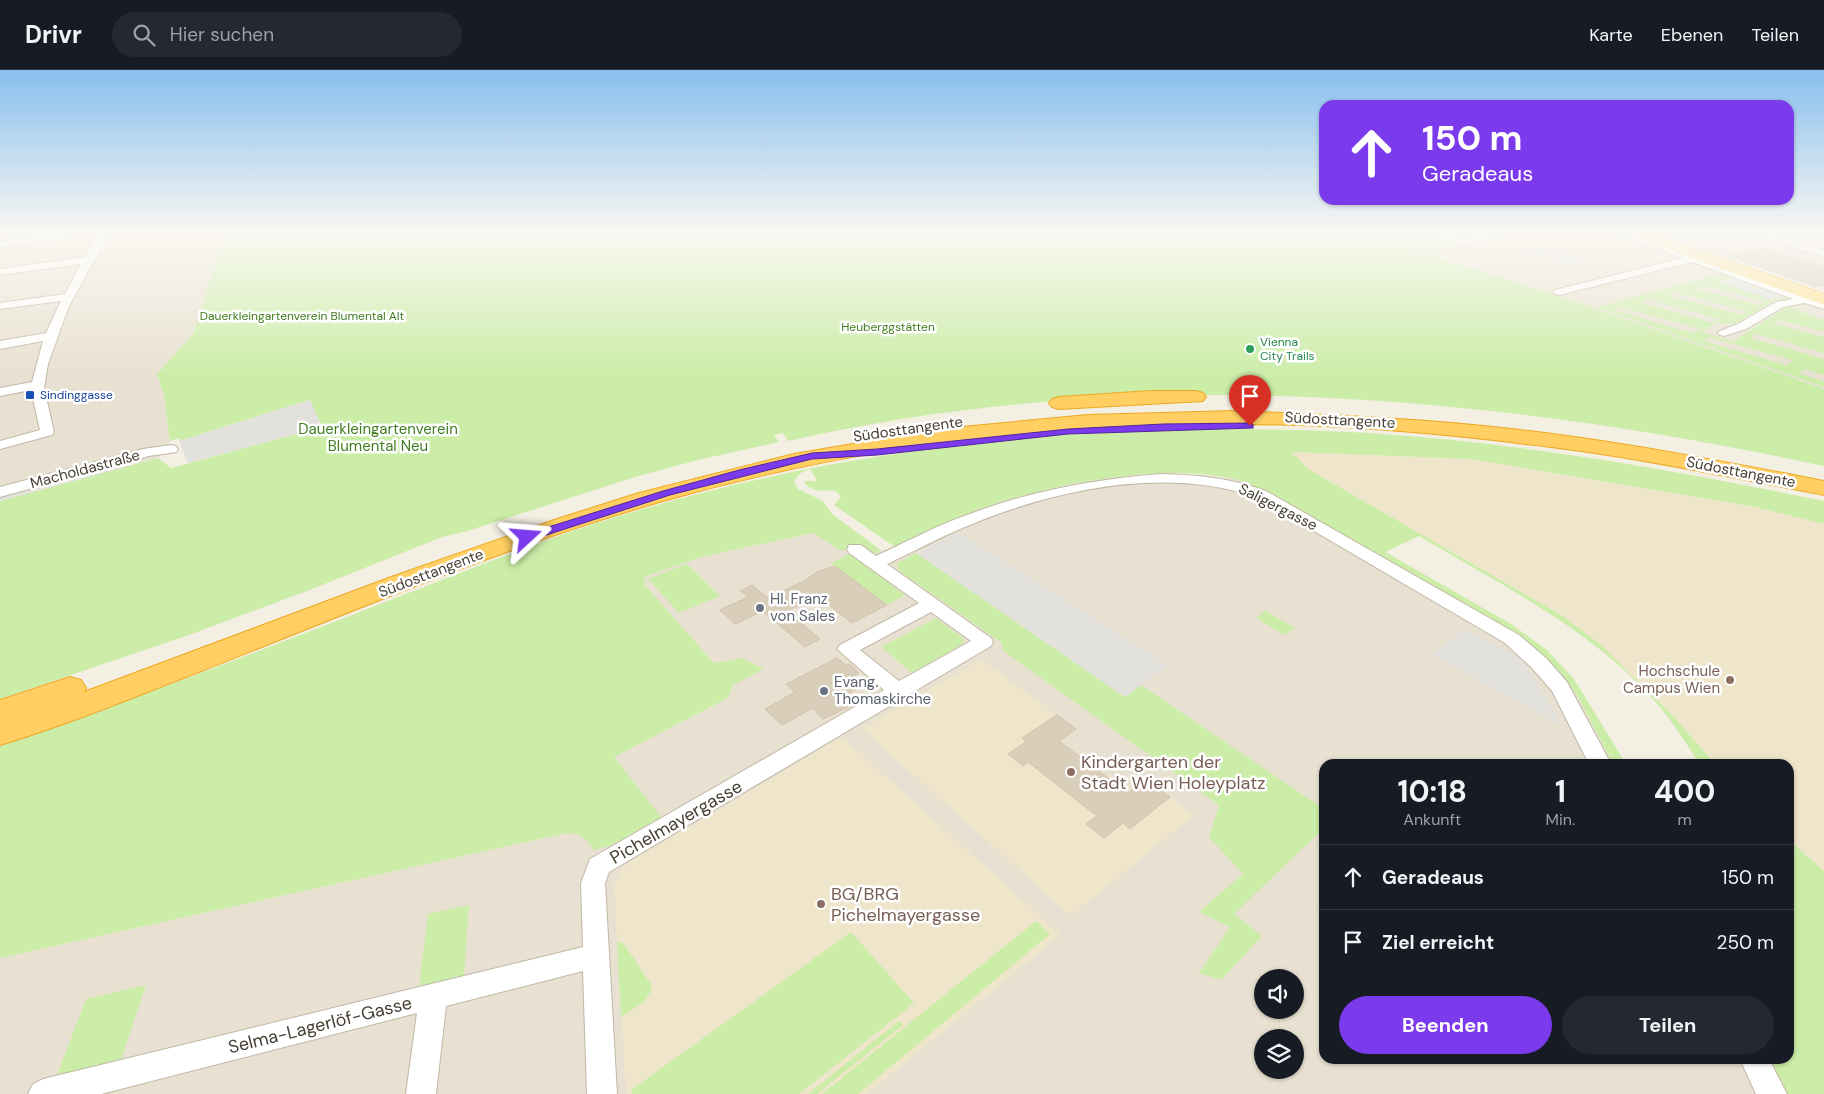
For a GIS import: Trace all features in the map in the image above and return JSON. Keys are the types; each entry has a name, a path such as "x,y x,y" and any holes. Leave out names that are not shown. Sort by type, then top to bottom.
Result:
{"highway":[{"path":"1037,405 1151,398 1256,398"},
{"path":"1326,401 1444,409 1564,423 1652,436 1824,469"},
{"name":"Südosttangente","path":"0,712 194,645 423,558 544,516 690,472 838,439 976,419 1090,410 1180,406 1282,408 1393,414 1536,428 1696,453 1824,478"},
{"path":"838,439 922,419 964,413"},
{"name":"Südosttangente","path":"0,733 161,676 544,531 698,484 812,456 919,438 1035,424 1186,416 1291,417 1434,426 1542,439 1649,454 1824,488"},
{"path":"812,456 877,452 1068,431 1172,426 1286,426 1405,433 1526,445 1673,468 1824,497"}],"main road":[{"path":"1773,282 1824,300"},
{"path":"1789,282 1824,294"}],"street":[{"path":"0,445 48,432 38,385 50,336 78,282"},
{"path":"1565,290 1599,282"},
{"path":"1755,282 1824,306"},
{"path":"0,306 71,296"},
{"path":"1724,333 1732,328 1740,328 1780,304 1805,300"},
{"path":"0,345 50,336"},
{"path":"0,392 38,385"},
{"name":"Macholdastraße","path":"0,492 148,452 171,450"},
{"name":"Saligergasse","path":"875,564 985,513 1024,500 1107,483 1156,480 1217,480 1232,483 1260,494 1512,639 1539,663 1560,687 1597,759"},
{"path":"855,549 932,604 847,649 898,691"},
{"name":"Pichelmayergasse","path":"602,1094 593,883 600,866 984,642 932,604"},
{"name":"Selma-Lagerlöf-Gasse","path":"44,1094 82,1089 596,956"},
{"path":"420,1094 433,997"},
{"path":"1757,1064 1772,1094"}],"shaded area":[{"path":"0,282 210,282 193,334 157,374 164,396 170,441 158,458 133,465 131,462 0,497"},
{"path":"1515,282 1756,282 1824,306 1824,389"},
{"path":"1720,282 1744,282 1786,297 1771,300"},
{"path":"1798,282 1824,282 1824,291"},
{"path":"310,400 322,427 188,463 179,441"},
{"name":"Hochschule Campus Wien","path":"1292,452 1471,459 1755,507 1824,524 1824,871 1794,844 1794,759 1711,759 1674,717 1599,643 1561,615 1308,469"},
{"path":"132,462 133,465 0,501 0,497"},
{"path":"1187,474 1237,479 1259,489 1550,663 1577,695 1610,759 1319,759 1319,1064 1769,1064 1785,1094 0,1094 0,958 567,833 577,833 588,840 593,850 614,757 728,698 742,658 714,663 645,585 643,577 701,557 813,533 857,544 871,554 895,547 972,511 1001,502 1104,478"},
{"path":"958,532 1168,665 1125,697 916,553"},
{"path":"1463,629 1521,659 1532,673 1561,726 1433,655"},
{"path":"981,659 1076,729 1060,741 1080,757 1085,754 1097,762 1092,766 1128,793 1146,779 1194,815 1071,916 862,729"},
{"name":"BG/BRG Pichelmayergasse","path":"842,737 1061,935 867,1094 626,1094 614,885 620,870 632,861"}],"green space":[{"path":"210,282 1515,282 1824,389 1824,466 1695,441 1566,420 1437,405 1307,397 1177,395 1047,402 917,417 788,441 783,433 774,435 779,442 698,460 635,477 464,532 442,537 312,589 189,635 0,699 0,501 158,458 171,468 322,427 309,400 179,441 179,438 170,441 164,396 157,374 193,334"},
{"path":"1690,282 1746,282 1790,298 1772,302 1735,324 1717,323 1701,332 1733,341 1788,306 1805,304 1824,311 1805,305 1790,307 1824,320 1824,332 1779,320 1773,323 1824,337 1824,353 1756,334 1751,338 1824,359 1824,375 1805,369 1799,374 1824,381 1824,387 1559,294 1598,307","holes":["1702,285 1764,301 1764,302 1759,305 1697,289","1673,292 1747,311 1747,312 1742,315 1668,295","1646,299 1719,319 1720,320 1714,323 1640,302","1621,307 1699,330 1693,333 1614,310","1709,337 1792,361 1786,365 1703,341"]},
{"path":"1173,429 1296,430 1369,433 1484,443 1598,459 1824,501 1824,524 1755,507 1471,459 1292,452 1308,469 1561,615 1599,643 1674,717 1711,759 1696,759 1671,721 1655,701 1613,660 1533,603 1419,536 1385,552 1511,624 1547,650 1574,679 1623,759 1610,759 1577,695 1550,663 1259,489 1238,480 1205,474 1172,473 1103,479 1068,485 1003,501 974,511 895,547 834,505 841,497 836,491 814,490 804,481 817,481 810,469 907,452 973,443 1040,437"},
{"path":"810,469 795,479 794,482 798,489 823,501 832,514 882,551 870,554 857,544 842,551 813,533 701,557 644,577 645,585 714,663 742,658 764,669 733,685 728,698 614,757 661,817 610,846 593,850 583,837 567,833 0,958 0,746 191,677 512,553 612,518 710,491"},
{"path":"916,553 1125,697 1141,685 1319,806 1319,833 1234,914 1262,936 1221,980 1199,973 1230,927 1199,912 1243,874 1209,837 1219,805 1002,650 1002,643 898,570 897,563"},
{"path":"850,554 905,595 887,605 831,563"},
{"path":"687,564 720,596 679,613 648,579"},
{"path":"1265,611 1295,628 1285,635 1256,618"},
{"path":"936,618 964,639 963,644 912,673 881,647"},
{"path":"1794,844 1824,871 1824,1094 1785,1094 1769,1064 1794,1064"},
{"path":"469,905 464,975 419,986 428,914"},
{"path":"1036,921 1050,934 858,1094 822,1094"},
{"path":"851,932 914,1003 799,1094 633,1094 631,1090"},
{"path":"617,941 624,944 652,989 645,1001 621,1017"},
{"path":"146,985 121,1059 57,1075 86,999"},
{"path":"899,1021 903,1025 817,1094 808,1094"}],"building":[{"path":"1804,282 1824,282 1824,285 1816,286"},
{"name":"Hl. Franz von Sales","path":"835,566 887,605 852,623 818,596 787,611 820,639 805,647 763,611 735,624 720,610 748,597 740,591 752,585 768,598 802,582 819,571"},
{"name":"Evang. Thomaskirche","path":"837,658 846,665 849,664 859,673 847,680 857,689 843,696 853,705 823,719 813,708 782,725 765,709 795,692 786,684"},
{"name":"Kindergarten der Stadt Wien Holeyplatz","path":"1057,715 1076,729 1059,741 1080,757 1085,754 1097,762 1092,766 1128,793 1146,779 1170,797 1130,829 1123,823 1104,838 1086,824 1097,816 1028,762 1023,766 1008,754 1027,741 1022,738"}],"place":[{"name":"Vienna City Trails","path":"1250,349"},
{"name":"Sindinggasse","path":"30,395"},
{"name":"Hl. Franz von Sales","path":"760,608"},
{"name":"Hochschule Campus Wien","path":"1730,680"},
{"name":"Evang. Thomaskirche","path":"824,691"},
{"name":"Kindergarten der Stadt Wien Holeyplatz","path":"1071,772"},
{"name":"BG/BRG Pichelmayergasse","path":"821,904"}],"route":[{"path":"527,537 666,493 812,456 877,452 1068,431 1231,425 1250,426"}],"park label":[{"name":"Dauerkleingartenverein Blumental Alt","path":"302,316"},
{"name":"Heuberggstätten","path":"888,327"},
{"name":"Dauerkleingartenverein Blumental Neu","path":"378,438"}]}
